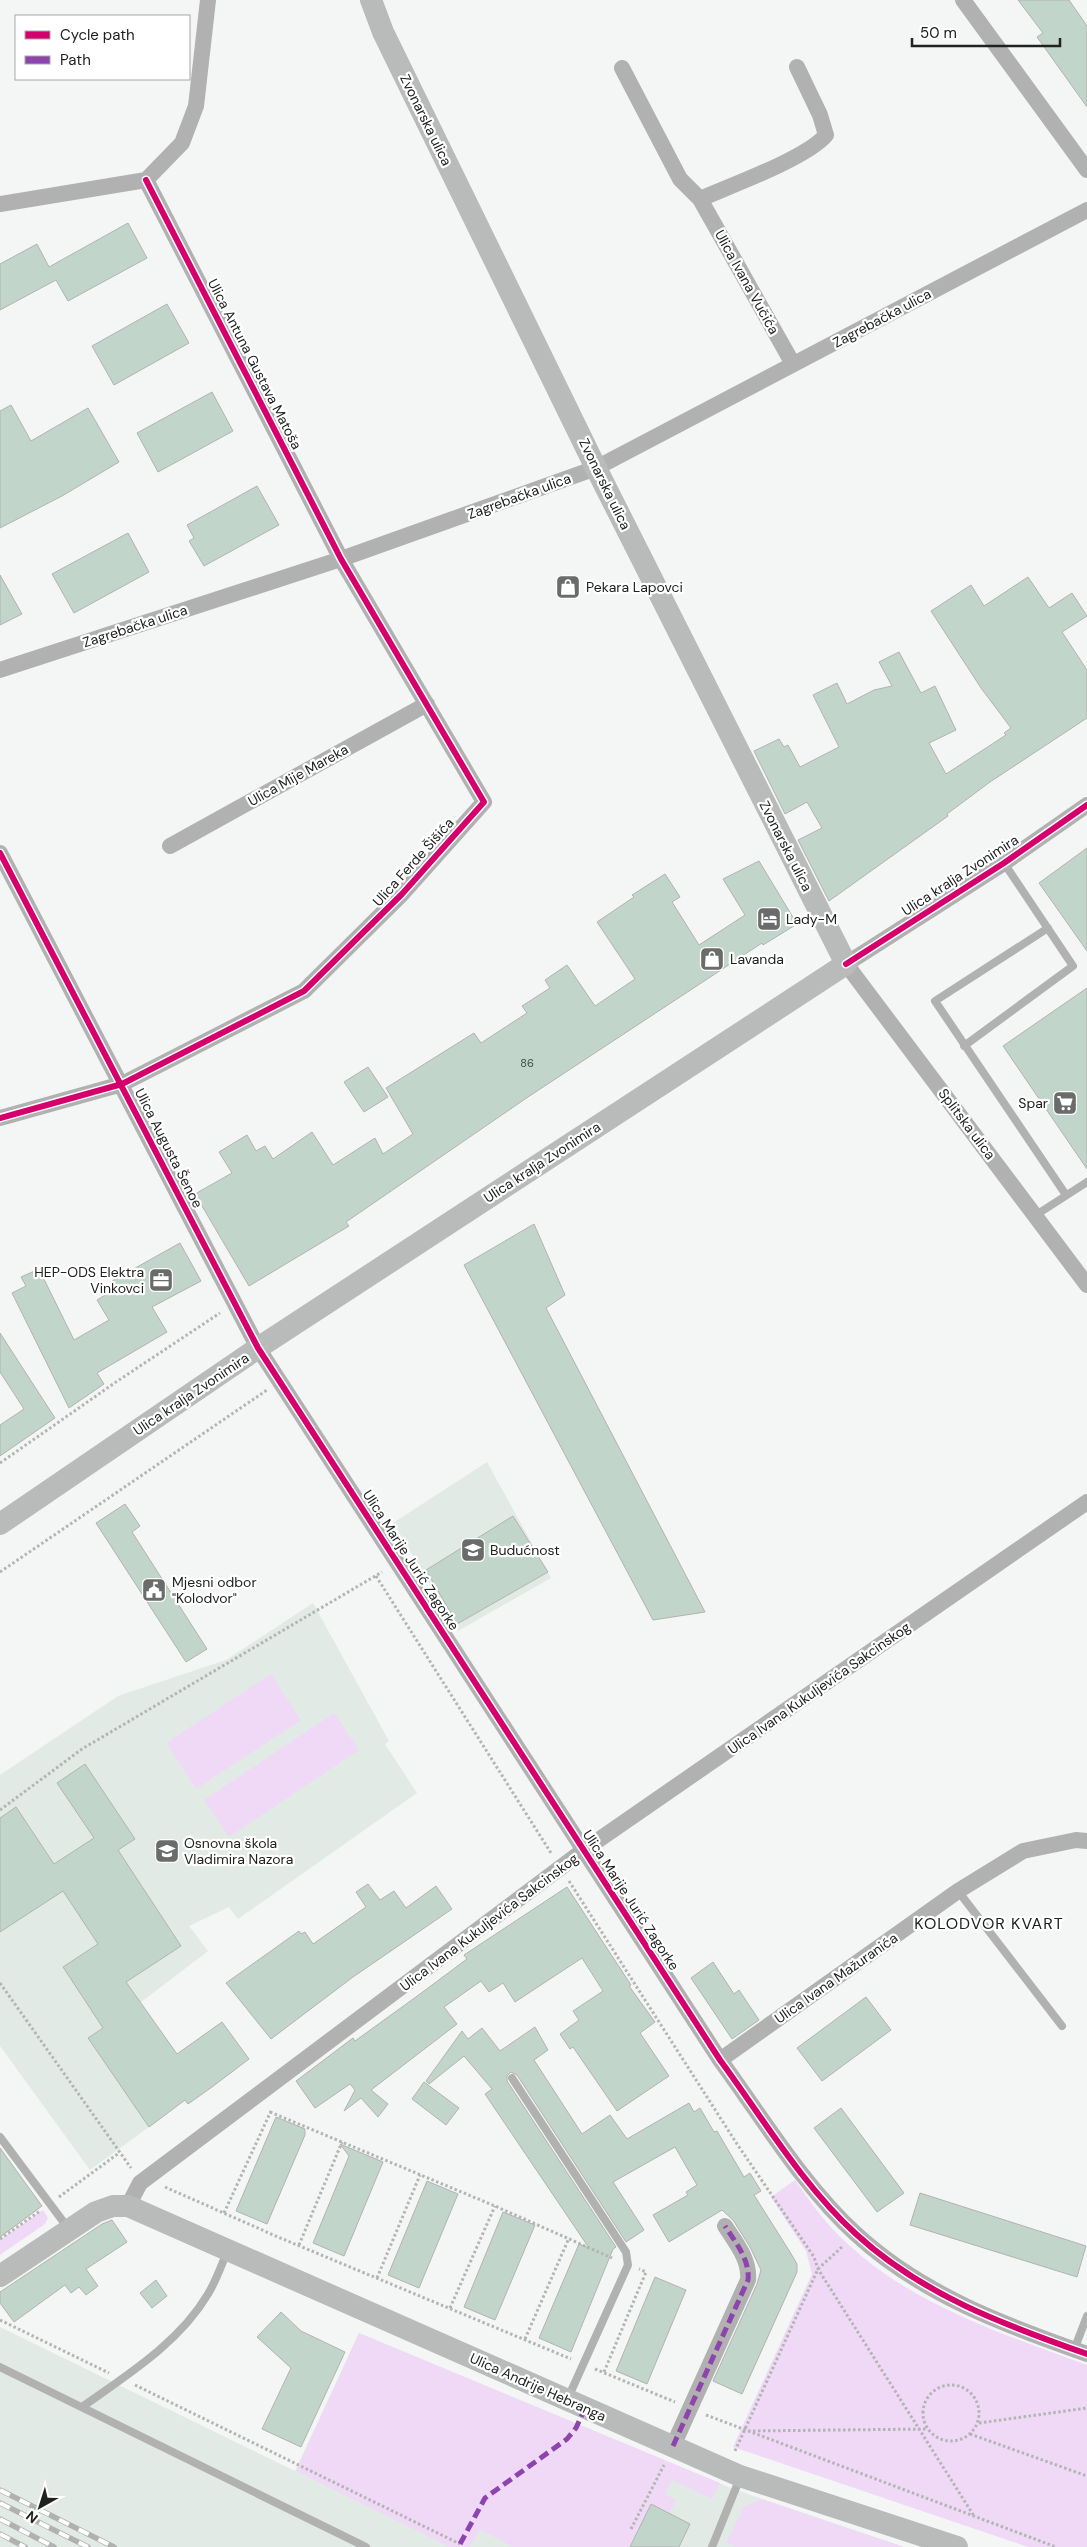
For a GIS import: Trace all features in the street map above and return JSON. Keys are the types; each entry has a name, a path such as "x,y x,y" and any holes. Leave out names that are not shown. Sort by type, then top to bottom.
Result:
{"main road":[{"name":"Zvonarska ulica","path":"371,0 383,32 596,468 846,964"},
{"name":"Ulica kralja Zvonimira","path":"0,1524 258,1348 846,964"},
{"path":"0,2276 96,2212 113,2206 128,2206"},
{"name":"Ulica Andrije Hebranga","path":"128,2206 733,2473 957,2547"}],"street":[{"path":"0,204 146,180 182,143 196,106 208,0"},
{"path":"963,0 1087,170"},
{"name":"Ulica Ivana Vučića","path":"622,68 680,179 700,199 793,364"},
{"path":"700,199 772,168 820,142 826,135 820,115 797,68"},
{"name":"Ulica Antuna Gustava Matoša","path":"146,180 341,559"},
{"name":"Zagrebačka ulica","path":"0,670 341,559 596,468 1087,210"},
{"name":"Ulica Ferde Šišića","path":"122,1084 304,991 402,894 484,802 341,559"},
{"name":"Ulica Mije Mareka","path":"170,846 427,704"},
{"name":"Ulica kralja Zvonimira","path":"846,964 1004,863 1087,805"},
{"name":"Ulica Augusta Šenoe","path":"0,853 258,1348"},
{"name":"Splitska ulica","path":"846,964 1087,1285"},
{"path":"0,1118 122,1084"},
{"name":"Ulica Marije Jurić Zagorke","path":"258,1348 720,2060 797,2166 833,2210 881,2255 951,2300 1081,2352"},
{"name":"Ulica Ivana Kukuljevića Sakcinskog","path":"128,2206 132,2195 147,2178 584,1850 1087,1502"},
{"name":"Ulica Ivana Mažuranića","path":"720,2060 958,1891 1023,1851 1076,1840 1087,1841"},
{"path":"673,2446 748,2280 747,2262 725,2226"}],"lane":[{"path":"964,1046 1073,966 1004,863"},
{"path":"1048,928 935,1001 1066,1195"},
{"path":"1036,1215 1087,1182"},
{"path":"958,1891 1062,2026"},
{"path":"512,2078 626,2252 628,2264 567,2400"},
{"path":"0,2137 69,2230"},
{"path":"82,2407 162,2346 196,2312 214,2282 228,2250"},
{"path":"1081,2352 1087,2316"},
{"path":"0,2367 366,2547"},
{"path":"712,2547 733,2473"}],"path":[{"path":"0,1463 116,1382 235,1304"},
{"path":"0,1572 167,1460 279,1381"},
{"path":"0,1810 82,1749 376,1576 397,1561"},
{"path":"376,1576 737,2144 814,2257 818,2269 974,2517"},
{"path":"0,1983 128,2166 147,2178 299,2246 744,2432 1056,2547"},
{"path":"224,2213 273,2106"},
{"path":"270,2112 495,2206 646,2272 604,2372"},
{"path":"299,2246 342,2142"},
{"path":"377,2278 420,2175"},
{"path":"450,2308 495,2206"},
{"path":"733,2473 744,2432 818,2269 856,2233"},
{"path":"525,2339 568,2238"},
{"path":"0,2320 460,2544"},
{"path":"945,2385 960,2386 972,2394 978,2403 978,2423 970,2434 957,2441 947,2442 938,2438 927,2428 922,2414 924,2404 936,2389 945,2385"},
{"path":"978,2423 1087,2408"},
{"path":"744,2432 919,2430 927,2428"},
{"path":"970,2434 1087,2476"},
{"path":"631,2529 673,2446"}],"shaded area":[{"name":"Budućnost","path":"487,1462 551,1578 458,1631 393,1523"},
{"name":"Osnovna škola Vladimira Nazora","path":"313,1603 389,1741 385,1744 417,1793 238,1919 229,1907 189,1926 208,1951 140,2003 88,2038 149,2127 90,2170 0,2046 0,1775 118,1696 226,1660"},
{"path":"271,1674 301,1720 196,1789 166,1743"},
{"path":"334,1713 359,1750 229,1837 204,1800"},
{"path":"795,2180 822,2217 849,2245 879,2269 911,2290 979,2324 1087,2365 1087,2547 1028,2547 733,2447 812,2274 806,2251 771,2197"},
{"path":"43,2210 48,2218 45,2224 0,2255 0,2240"},
{"path":"0,2327 295,2471 359,2333 736,2490 904,2547 0,2547"},
{"path":"359,2333 720,2483 712,2499 672,2480 665,2494 676,2500 669,2514 651,2505 630,2547 513,2547 480,2529 470,2547 450,2547 296,2471"},
{"path":"761,2499 904,2547 736,2547 726,2543 744,2507"}],"building":[{"path":"1018,0 1069,0 1087,26 1087,107 1037,37 1043,33"},
{"path":"128,223 147,258 68,301 56,280 0,310 0,264 37,244 49,267"},
{"path":"167,304 189,343 114,385 92,346"},
{"path":"212,392 233,431 158,472 137,433"},
{"path":"11,405 31,441 88,408 119,462 62,496 0,528 0,411"},
{"path":"257,486 279,525 204,566 189,541 194,538 187,525"},
{"path":"128,533 149,572 74,613 52,574"},
{"path":"0,575 22,614 0,625"},
{"path":"1028,577 1049,608 1072,593 1087,616 1062,632 1087,670 1087,718 990,782 947,814 948,816 829,901 798,840 822,828 807,802 785,814 754,751 779,739 784,747 788,745 800,767 839,747 813,695 837,683 847,704 874,690 892,686 879,662 899,652 921,693 935,686 956,730 929,743 946,774 1006,735 1004,733 1011,728 981,688 931,611 971,585 984,606"},
{"path":"1087,848 1087,951 1039,883"},
{"path":"759,861 797,924 763,945 762,943 528,1097 346,1222 349,1226 249,1286 195,1194 232,1173 219,1152 247,1135 256,1151 265,1146 273,1159 312,1132 333,1165 375,1138 383,1154 413,1134 386,1088 474,1033 481,1043 527,1013 522,1006 550,988 545,980 567,965 595,1006 635,979 597,922 634,897 632,895 665,874 680,897 672,902 699,945 745,915 723,879"},
{"name":"Spar","path":"1087,988 1087,1169 1003,1046"},
{"path":"368,1067 388,1097 364,1112 344,1082"},
{"path":"534,1224 565,1295 546,1308 705,1612 653,1620 464,1265"},
{"path":"180,1243 201,1281 152,1307 167,1332 97,1373 104,1384 69,1408 12,1293 26,1286 21,1277 39,1269 74,1340 109,1320 97,1300 115,1289 112,1281"},
{"path":"0,1333 55,1418 0,1456 0,1425 24,1409 0,1372"},
{"name":"Mjesni odbor \"Kolodvor\"","path":"125,1504 140,1526 132,1532 207,1649 186,1662 96,1523"},
{"path":"513,1516 548,1572 457,1624 426,1570"},
{"path":"85,1764 135,1839 118,1850 181,1946 126,1982 177,2054 222,2022 249,2059 188,2104 185,2100 149,2127 88,2038 103,2028 63,1967 98,1944 63,1891 0,1932 0,1818 16,1807 54,1864 94,1838 57,1783"},
{"path":"368,1884 380,1900 394,1891 406,1908 436,1886 452,1909 353,1977 271,2039 226,1983 299,1931 301,1934 305,1932 313,1944 366,1907 356,1892"},
{"path":"567,1887 631,1985 629,1986 655,2022 640,2033 669,2076 617,2111 573,2047 570,2049 560,2034 579,2020 573,2011 603,1991 582,1958 515,2002 503,1983 489,1992 481,1981 444,2007 457,2024 371,2090 388,2104 378,2117 361,2098 344,2111 355,2090 350,2084 315,2108 296,2081 353,2038 355,2041 467,1959 464,1955"},
{"path":"713,1962 734,1994 739,1990 759,2020 732,2039 691,1978"},
{"path":"866,1997 891,2030 822,2081 797,2048"},
{"path":"535,2027 548,2050 534,2060 582,2134 610,2115 627,2139 689,2103 694,2112 700,2108 714,2132 717,2131 744,2177 750,2173 761,2191 754,2195 797,2264 797,2272 742,2394 713,2381 757,2284 761,2270 750,2247 733,2220 722,2210 669,2242 653,2215 688,2195 686,2192 697,2185 675,2147 613,2182 644,2230 626,2242 517,2075 511,2072 507,2076 507,2081 616,2247 613,2249 571,2352 539,2338 579,2244 589,2248 485,2094 492,2089 464,2056 429,2084 426,2081 462,2031 468,2039 482,2028 500,2051"},
{"path":"424,2082 459,2108 446,2125 412,2099"},
{"path":"841,2108 904,2193 877,2212 814,2128"},
{"path":"276,2117 305,2129 305,2135 267,2224 236,2211"},
{"path":"340,2144 383,2162 344,2256 313,2243 349,2156"},
{"path":"0,2148 42,2206 0,2237"},
{"path":"427,2181 458,2194 419,2288 388,2275"},
{"path":"920,2193 1086,2246 1077,2277 910,2225"},
{"path":"503,2212 535,2225 495,2320 464,2307"},
{"path":"112,2220 127,2242 86,2269 98,2286 86,2295 79,2287 71,2293 65,2285 14,2322 0,2303 0,2292 102,2224"},
{"path":"655,2277 686,2290 647,2384 616,2371"},
{"path":"156,2280 167,2296 152,2308 140,2293"},
{"path":"281,2312 301,2331 345,2352 301,2447 262,2429 291,2368 257,2337"},
{"path":"651,2504 690,2524 679,2547 630,2547"}],"railway":[{"path":"0,2490 114,2547"},
{"path":"0,2503 88,2547"},
{"path":"0,2519 54,2547"},
{"path":"0,2534 25,2547"}],"marked path":[{"path":"673,2446 748,2280 745,2259 725,2226"},
{"path":"460,2544 485,2498 567,2439 576,2428 585,2408"}],"cycle path":[{"path":"0,1118 122,1084 304,991 402,894 484,802 341,559 146,180"},
{"path":"846,964 1004,863 1087,805"},
{"path":"0,853 258,1348 720,2060 784,2150 818,2195 837,2215 881,2255 908,2274 965,2306 1087,2354"}],"place":[{"name":"Pekara Lapovci","path":"568,587"},
{"name":"Lady-M","path":"769,919"},
{"name":"Lavanda","path":"712,959"},
{"name":"Spar","path":"1065,1103"},
{"name":"HEP-ODS Elektra Vinkovci","path":"161,1280"},
{"name":"Budućnost","path":"473,1550"},
{"name":"Mjesni odbor \"Kolodvor\"","path":"154,1590"},
{"name":"Osnovna škola Vladimira Nazora","path":"167,1851"}],"district":[{"name":"KOLODVOR KVART","path":"989,1923"}]}
